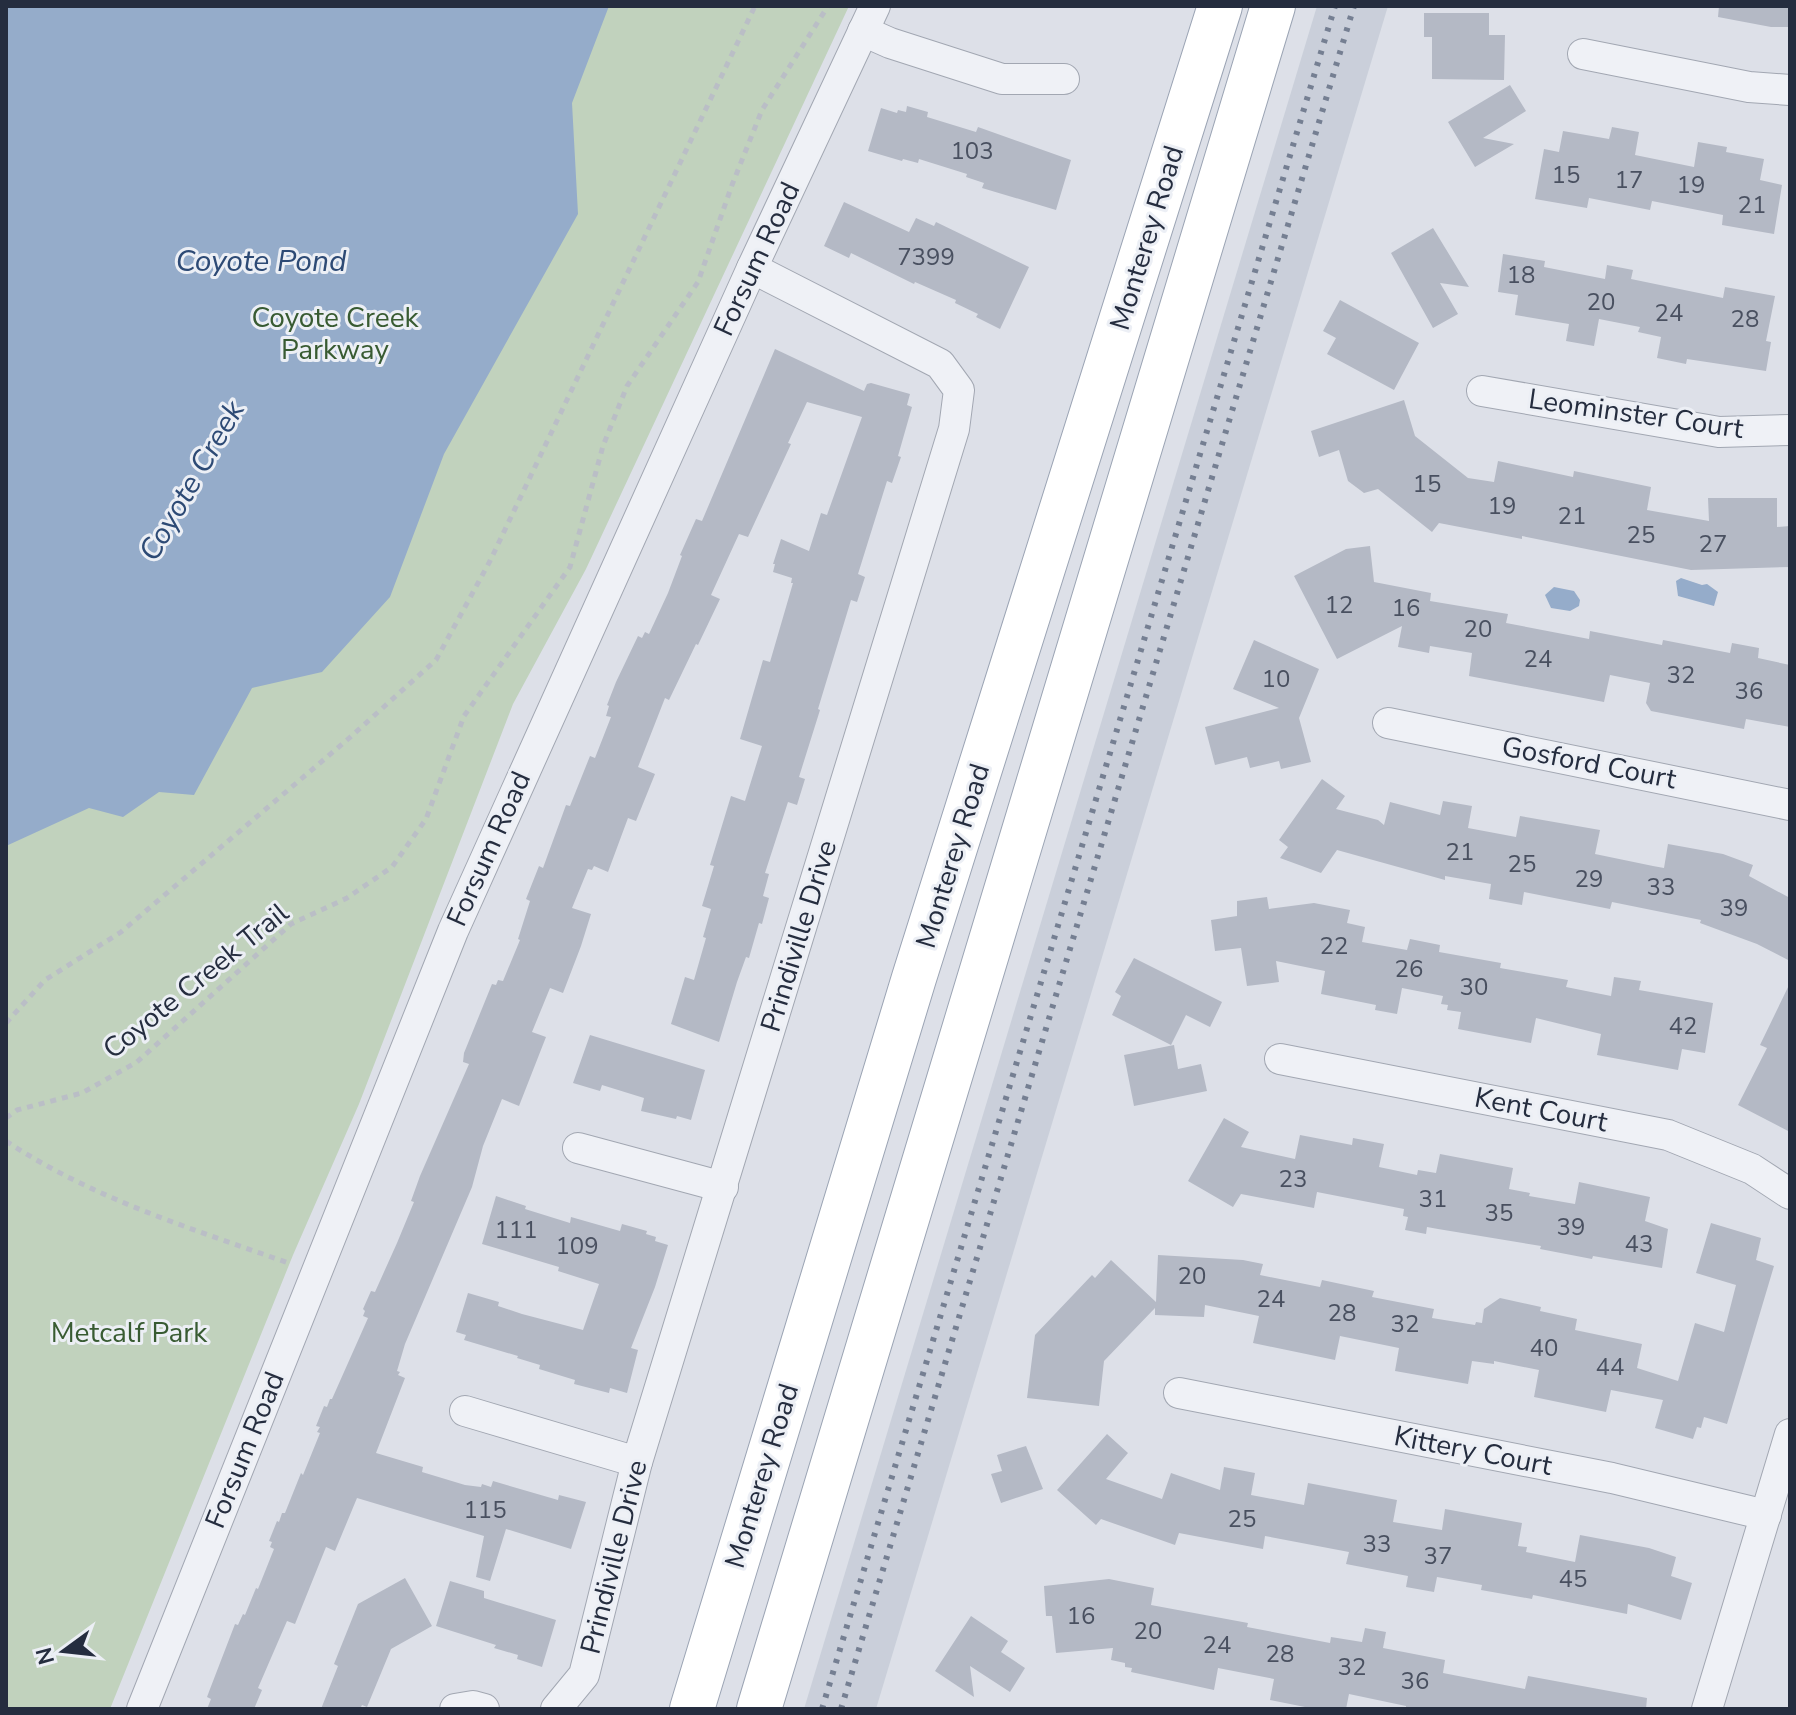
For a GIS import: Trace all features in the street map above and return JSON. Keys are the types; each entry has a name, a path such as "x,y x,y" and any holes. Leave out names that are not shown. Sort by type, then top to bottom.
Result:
{"main road":[{"name":"Monterey Road","path":"692,1709 910,993 1220,6"},
{"name":"Monterey Road","path":"759,1709 1273,6"}],"street":[{"path":"869,19 890,43 1002,79 1064,79"},
{"name":"Forsum Road","path":"142,1709 453,931 752,268 869,19"},
{"path":"1583,54 1749,87 1790,90"},
{"name":"Prindiville Drive","path":"556,1709 584,1675 637,1462 954,429 959,390 940,364 752,268"},
{"name":"Leominster Court","path":"1482,391 1719,432 1790,430"},
{"name":"Gosford Court","path":"1388,723 1790,805"},
{"name":"Kent Court","path":"1280,1059 1668,1135 1752,1169 1790,1194"},
{"path":"578,1148 723,1187"},
{"name":"Kittery Court","path":"1179,1393 1612,1478 1766,1515"},
{"path":"465,1411 637,1462"},
{"path":"1707,1709 1790,1434"},
{"path":"455,1709 473,1706 484,1709"}],"path":[{"path":"6,1023 45,980 121,932 436,660 490,561 755,6"},
{"name":"Coyote Creek Trail","path":"6,1118 17,1110 82,1093 137,1062 291,924 347,898 392,867 426,819 464,716 570,567 603,446 627,386 698,282 762,110 828,6"},
{"path":"698,282 708,287"},
{"path":"6,1141 35,1161 112,1200 316,1272"}],"shaded area":[{"path":"1317,6 1388,6 876,1709 804,1709"}],"green space":[{"name":"Coyote Creek Parkway","path":"6,6 849,6 586,569 513,704 359,1104 293,1255 110,1709 6,1709"}],"water":[{"name":"Coyote Pond","path":"6,6 609,6 572,103 578,214 444,454 390,597 322,672 252,688 194,795 159,792 123,817 89,808 6,846"},
{"path":"1681,578 1707,584 1718,592 1714,606 1678,596 1676,581"},
{"path":"1554,587 1574,591 1580,600 1579,606 1570,611 1551,608 1545,595"}],"building":[{"path":"1719,6 1790,6 1790,27 1771,27 1718,17"},
{"path":"1424,13 1489,13 1489,35 1505,35 1504,80 1432,79 1432,37 1424,37"},
{"path":"1510,85 1526,111 1483,138 1514,144 1475,167 1448,122"},
{"path":"907,106 928,112 927,117 976,132 978,127 1071,160 1056,210 982,188 984,183 966,177 967,174 919,159 918,163 902,161 868,151 881,108 897,113 898,110 906,112"},
{"path":"1612,127 1639,132 1635,155 1694,167 1698,142 1727,147 1726,152 1764,159 1760,180 1782,185 1774,234 1722,225 1723,215 1652,201 1650,210 1589,198 1587,208 1535,199 1544,149 1559,152 1563,131 1609,139"},
{"path":"844,202 909,232 916,218 934,226 936,222 1029,267 1000,329 976,317 978,314 955,303 956,300 914,284 851,253 849,258 824,246"},
{"path":"1433,228 1469,287 1440,283 1458,314 1433,328 1391,253"},
{"path":"1503,254 1545,261 1544,267 1605,279 1607,265 1633,270 1631,279 1723,298 1725,287 1775,296 1766,341 1771,342 1766,371 1687,359 1686,364 1657,358 1661,337 1638,332 1640,327 1599,319 1594,346 1566,341 1569,324 1515,315 1518,295 1498,292"},
{"path":"1340,300 1419,343 1394,390 1327,354 1336,338 1323,331"},
{"path":"775,349 864,391 871,383 910,394 907,405 912,407 898,456 901,457 892,483 887,481 858,574 865,577 857,602 851,600 818,709 799,777 805,779 797,805 788,802 765,873 769,874 763,896 769,898 762,924 759,923 749,958 746,957 719,1042 671,1024 685,977 694,980 706,938 703,937 711,909 702,906 714,866 710,865 731,796 745,801 762,746 740,739 763,660 770,662 793,583 792,578 773,572 773,564 781,539 809,551 821,513 827,515 862,417 807,402 748,537 739,534 711,595 720,599 698,645 669,700 665,698 638,767 655,774 636,821 628,818 608,872 594,866 592,870 588,869 572,908 591,914 581,946 563,993 550,988 532,1032 546,1037 519,1106 502,1099 483,1146 472,1187 405,1344 397,1371 405,1378 376,1453 423,1467 422,1472 465,1485 491,1487 493,1481 558,1500 559,1495 586,1502 571,1549 506,1529 490,1581 476,1577 484,1536 357,1498 335,1551 326,1547 295,1624 287,1621 258,1688 262,1690 254,1709 207,1709 211,1699 207,1697 235,1624 238,1625 245,1615 258,1589 274,1549 269,1541 277,1521 285,1513 301,1473 303,1475 320,1433 317,1432 320,1427 316,1426 324,1406 327,1407 332,1399 368,1318 363,1316 363,1309 371,1291 375,1292 397,1243 414,1202 411,1201 420,1176 469,1064 463,1062 464,1053 492,984 503,981 520,940 530,901 526,899 539,866 543,868 566,805 570,806 590,756 595,758 611,717 606,716 607,705 616,682 638,636 642,638 645,632 649,634 668,593 680,555 696,519 702,521"},
{"path":"1404,400 1415,436 1468,478 1494,482 1498,461 1573,477 1574,471 1651,487 1647,510 1709,521 1708,498 1777,498 1777,527 1790,526 1790,567 1691,570 1522,536 1522,539 1439,523 1432,532 1378,489 1364,493 1348,481 1339,450 1319,457 1311,431"},
{"path":"1370,546 1374,582 1431,593 1430,601 1508,614 1506,623 1589,639 1590,631 1662,645 1663,640 1730,653 1732,643 1759,648 1758,658 1790,665 1790,727 1746,719 1744,729 1651,711 1646,703 1650,683 1610,675 1604,702 1469,676 1472,653 1430,646 1429,653 1398,647 1402,626 1337,659 1294,576 1346,549"},
{"path":"1254,640 1319,669 1299,718 1311,762 1281,769 1279,761 1250,768 1247,757 1215,765 1205,727 1279,708 1233,689"},
{"path":"1322,779 1345,796 1336,809 1378,820 1384,825 1390,802 1440,815 1443,801 1472,806 1468,828 1516,837 1520,816 1600,830 1595,854 1664,868 1668,844 1723,854 1753,865 1749,876 1790,898 1790,961 1757,944 1700,923 1701,920 1612,902 1610,909 1524,892 1522,905 1489,899 1491,884 1445,876 1445,880 1337,850 1321,873 1280,858 1288,847 1279,840"},
{"path":"1267,897 1269,909 1314,903 1350,910 1347,923 1365,927 1362,942 1407,950 1410,939 1440,945 1439,952 1501,963 1500,968 1568,980 1566,987 1611,996 1614,977 1641,981 1639,990 1713,1003 1705,1053 1682,1049 1678,1070 1597,1055 1601,1034 1536,1018 1531,1043 1458,1029 1461,1012 1447,1010 1448,1005 1441,1004 1443,996 1402,988 1397,1014 1375,1010 1376,1005 1321,994 1325,971 1276,961 1279,982 1247,986 1241,948 1215,951 1211,920 1237,916 1237,901"},
{"path":"1134,958 1222,1002 1210,1027 1186,1015 1171,1045 1112,1015 1121,996 1115,992"},
{"path":"1790,983 1790,1132 1738,1105 1767,1048 1760,1045"},
{"path":"590,1035 705,1070 691,1120 641,1111 644,1098 602,1085 600,1091 573,1083"},
{"path":"1174,1045 1178,1069 1201,1064 1207,1091 1134,1106 1124,1055"},
{"path":"1224,1118 1249,1132 1241,1147 1295,1159 1300,1135 1352,1145 1353,1138 1384,1144 1379,1167 1417,1175 1418,1170 1436,1173 1440,1154 1513,1168 1509,1189 1530,1193 1529,1196 1575,1204 1579,1182 1650,1197 1645,1221 1668,1229 1662,1268 1593,1256 1592,1259 1540,1249 1541,1246 1427,1227 1426,1234 1405,1230 1408,1217 1403,1216 1404,1209 1317,1192 1314,1208 1241,1194 1233,1207 1188,1181"},
{"path":"496,1196 570,1223 571,1217 620,1231 622,1224 647,1231 646,1234 656,1237 655,1241 668,1245 631,1348 638,1350 627,1393 610,1388 609,1393 574,1384 575,1380 539,1369 540,1365 518,1356 464,1340 466,1335 456,1332 468,1293 499,1302 498,1306 522,1314 583,1330 599,1284 558,1271 559,1267 482,1244"},
{"path":"1711,1223 1761,1238 1756,1260 1774,1266 1727,1424 1704,1417 1693,1439 1655,1428 1663,1400 1611,1390 1606,1412 1534,1397 1539,1370 1494,1361 1494,1364 1472,1361 1468,1384 1395,1371 1399,1348 1340,1336 1335,1360 1253,1343 1259,1316 1205,1305 1204,1317 1155,1315 1155,1308 1104,1361 1099,1406 1027,1398 1035,1335 1092,1275 1095,1278 1111,1260 1156,1302 1158,1255 1263,1264 1260,1275 1320,1287 1322,1280 1374,1291 1372,1297 1434,1309 1432,1318 1475,1325 1476,1322 1482,1323 1484,1309 1500,1298 1541,1307 1540,1311 1577,1319 1575,1330 1642,1344 1637,1368 1678,1381 1695,1323 1724,1332 1736,1285 1696,1273"},
{"path":"1107,1434 1128,1453 1106,1479 1162,1499 1171,1473 1220,1490 1224,1467 1255,1473 1251,1495 1304,1505 1308,1483 1397,1500 1393,1522 1442,1530 1445,1509 1522,1523 1518,1546 1527,1547 1526,1552 1575,1562 1580,1535 1649,1548 1676,1557 1671,1576 1692,1583 1681,1620 1628,1604 1627,1614 1533,1595 1532,1599 1481,1590 1482,1585 1437,1577 1434,1592 1406,1587 1408,1576 1346,1564 1349,1552 1265,1536 1263,1549 1179,1533 1175,1545 1101,1519 1096,1525 1057,1490"},
{"path":"1026,1446 1043,1489 1001,1503 991,1474 1002,1471 997,1455"},
{"path":"405,1578 432,1626 391,1649 367,1707 321,1709 338,1666 334,1664 358,1604"},
{"path":"1109,1579 1154,1588 1151,1605 1248,1623 1247,1627 1330,1643 1331,1637 1362,1642 1365,1628 1386,1632 1383,1648 1445,1660 1443,1673 1525,1689 1528,1676 1647,1698 1646,1709 1406,1709 1406,1706 1349,1694 1346,1709 1315,1709 1270,1700 1274,1679 1218,1668 1214,1690 1131,1672 1132,1668 1125,1667 1125,1663 1111,1660 1113,1648 1056,1653 1052,1616 1046,1616 1044,1586"},
{"path":"450,1581 484,1591 484,1598 556,1620 542,1667 494,1648 496,1645 436,1626"},
{"path":"971,1616 1008,1641 1001,1652 1025,1668 1010,1692 970,1666 974,1697 935,1671"}],"railway":[{"path":"822,1709 1335,6"},
{"path":"841,1709 1354,6"}],"water label":[{"name":"Coyote Creek","path":"192,481"}],"park label":[{"name":"Metcalf Park","path":"129,1333"}]}
